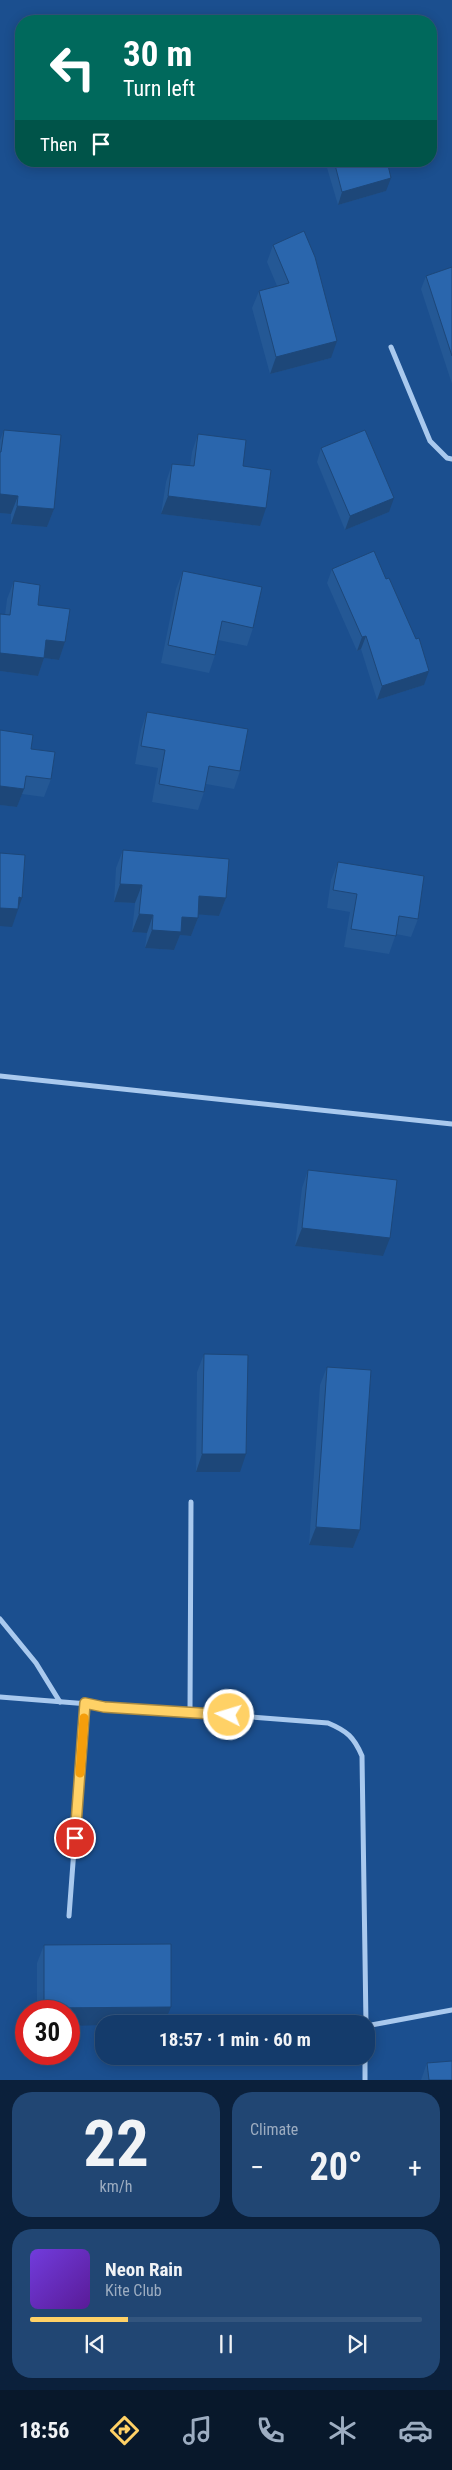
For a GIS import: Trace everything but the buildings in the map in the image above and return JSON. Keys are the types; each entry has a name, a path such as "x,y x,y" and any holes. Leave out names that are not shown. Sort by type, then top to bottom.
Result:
{"street":[{"path":"391,348 430,441 447,458 452,459"},
{"path":"0,1076 452,1124"},
{"path":"190,1712 191,1502"},
{"path":"0,1619 36,1663 60,1702"},
{"path":"0,1697 328,1724 345,1730 355,1739 362,1756 366,2015"},
{"path":"69,1916 85,1703"},
{"path":"375,2023 452,2010"},
{"path":"364,2080 365,2065"}],"slow traffic":[{"path":"80,1773 84,1718"}],"route":[{"path":"75,1838 85,1703 104,1707 229,1715"}]}
